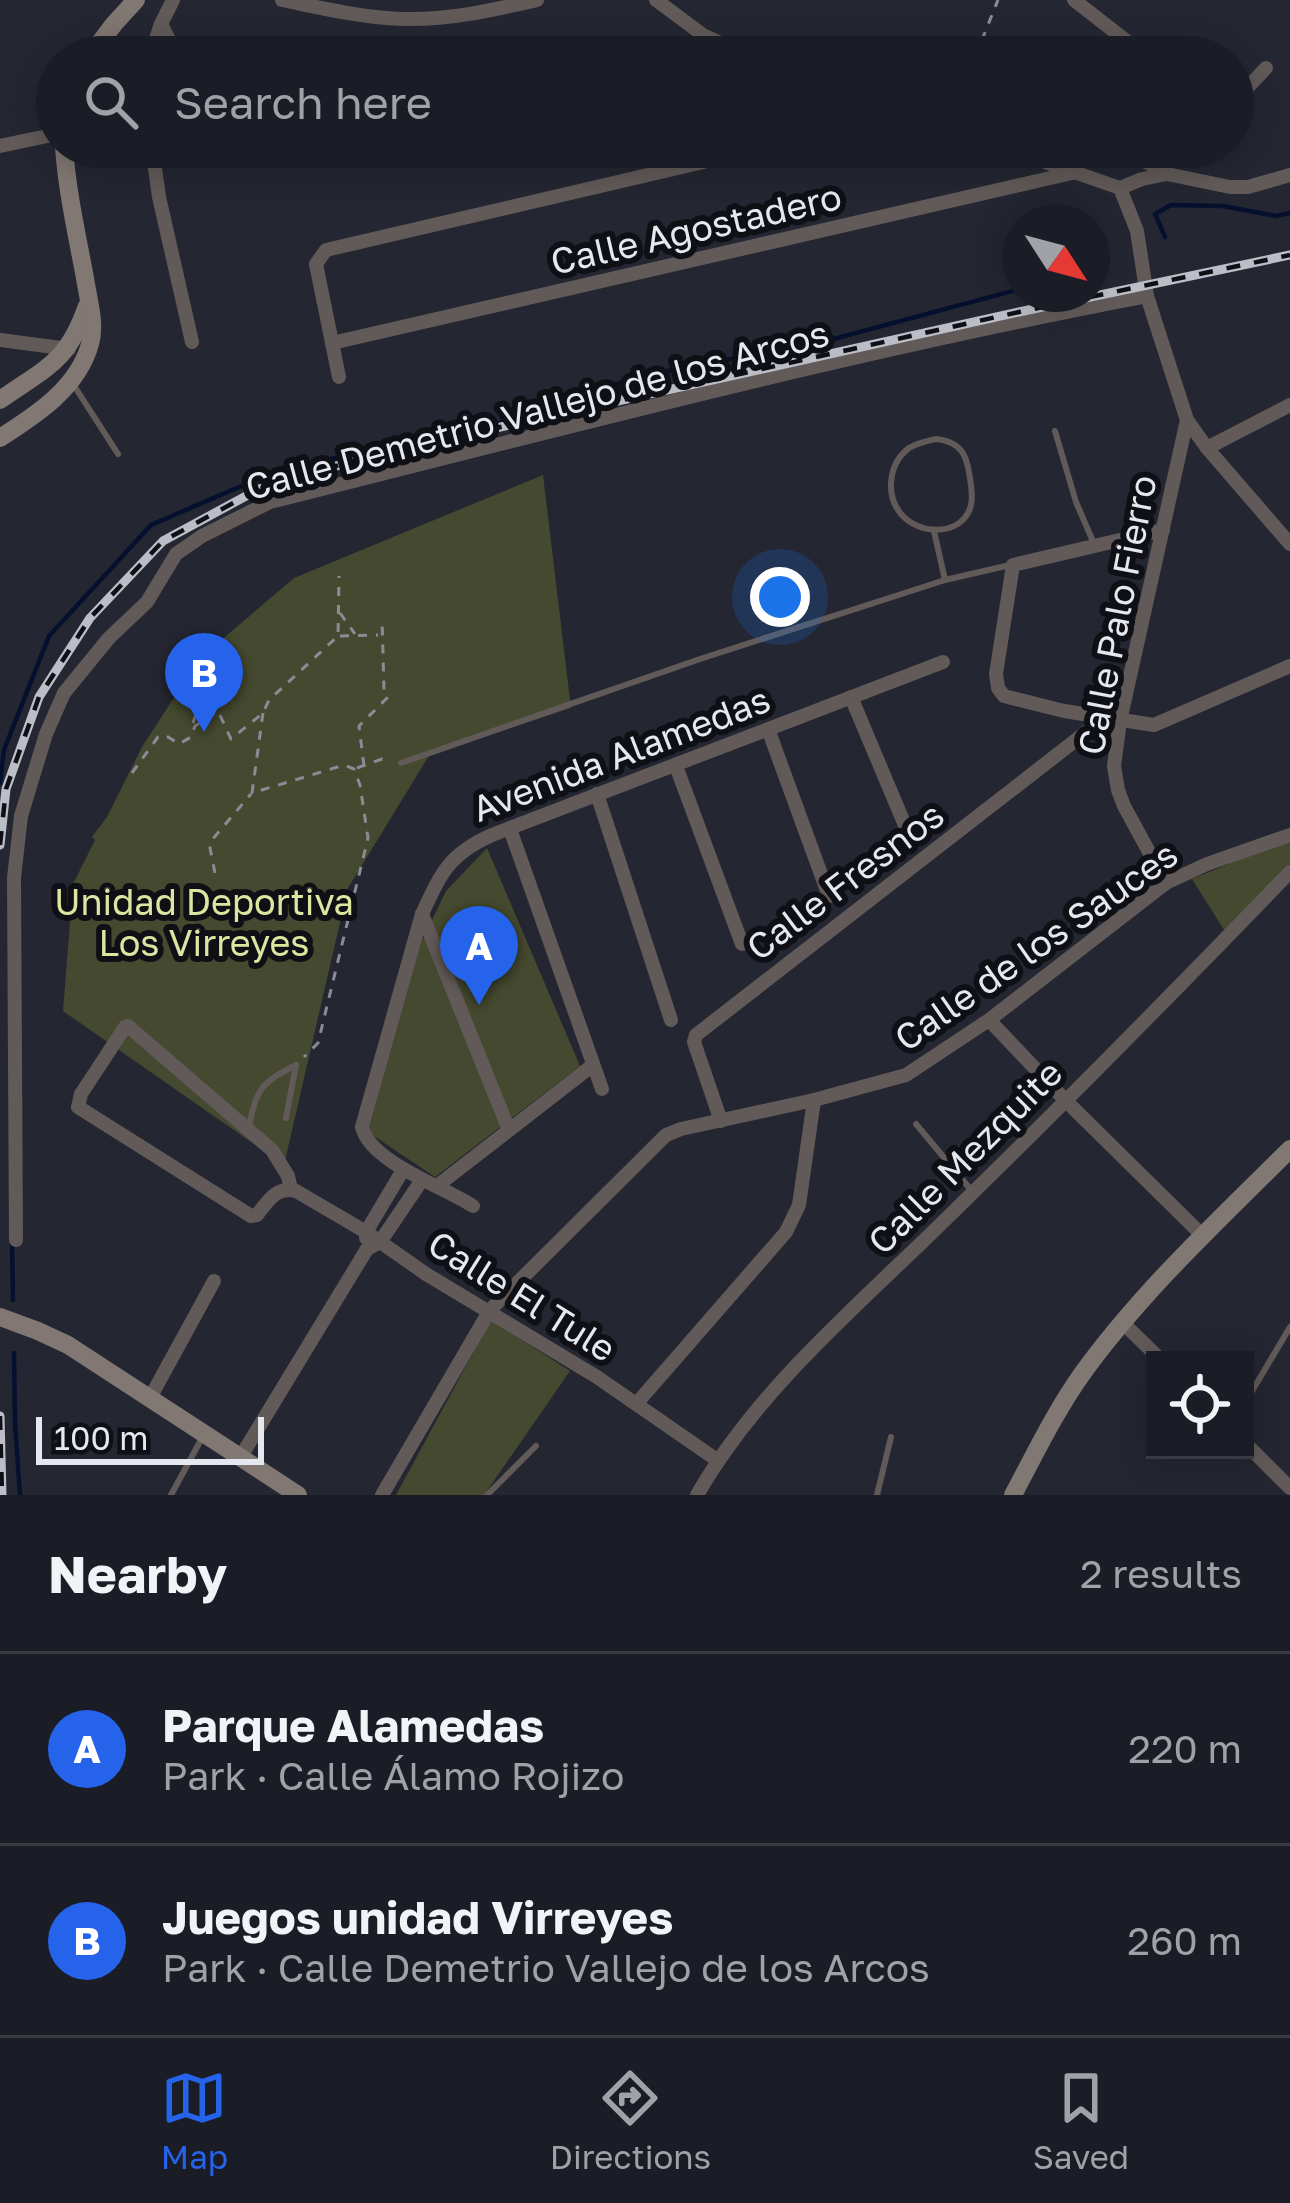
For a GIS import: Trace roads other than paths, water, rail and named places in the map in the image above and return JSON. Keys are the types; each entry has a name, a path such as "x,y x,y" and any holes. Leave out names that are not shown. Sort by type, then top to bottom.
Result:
{"street":[{"path":"105,36 136,0"},
{"path":"157,36 173,0"},
{"path":"282,0 367,16 427,19 468,16 537,0"},
{"path":"656,0 707,36"},
{"path":"1074,0 1120,36"},
{"path":"161,24 167,36"},
{"path":"1254,81 1266,68"},
{"path":"0,146 36,138"},
{"path":"0,438 31,418 71,381 89,348 89,302 67,168"},
{"path":"155,168 192,342"},
{"path":"339,377 316,264 326,250 679,168"},
{"path":"1059,168 1120,188 1167,174"},
{"path":"1157,168 1230,187 1249,187 1290,175"},
{"name":"Calle Agostadero","path":"332,343 1072,173"},
{"path":"1120,188 1136,231 1147,296 1187,420 1290,544"},
{"name":"Calle Demetrio Vallejo de los Arcos","path":"16,1240 14,878 21,816 64,693 109,638 147,602 176,554 270,502 782,374 1147,296"},
{"path":"0,400 69,349 89,302"},
{"path":"0,340 69,349"},
{"path":"1207,448 1290,405"},
{"name":"Calle Palo Fierro","path":"1166,883 1124,806 1114,766 1187,420"},
{"path":"1163,530 1013,565 996,674 1004,696 1154,725 1290,667"},
{"name":"Avenida Alamedas","path":"473,1206 403,1170 367,1141 362,1127 422,914 458,852 943,662"},
{"path":"851,697 907,830"},
{"name":"Calle Fresnos","path":"721,1121 694,1042 701,1029 1103,718"},
{"path":"768,729 829,896"},
{"path":"676,766 742,944"},
{"path":"597,794 670,1020"},
{"path":"510,829 602,1089"},
{"name":"Calle de los Sauces","path":"382,1495 490,1310 655,1143 681,1129 906,1075 989,1020 1166,883 1290,835"},
{"name":"Calle Mezquite","path":"698,1495 717,1460 758,1406 1290,872"},
{"path":"422,914 509,1130"},
{"path":"989,1020 1203,1236"},
{"name":"Calle El Tule","path":"291,1190 272,1150 128,1026 76,1104 250,1216 257,1215 278,1191 291,1190 637,1403 717,1460"},
{"path":"371,1241 429,1183 509,1130 593,1065"},
{"path":"637,1403 786,1232 799,1205 814,1100"},
{"path":"1013,1495 1080,1376 1122,1322 1290,1149"},
{"path":"240,1458 371,1241 403,1170"},
{"path":"150,1398 214,1281"},
{"path":"0,1317 52,1336 298,1495"},
{"path":"1122,1322 1152,1351"},
{"path":"1254,1452 1290,1488"}],"lane":[{"path":"427,19 429,0"},
{"path":"71,381 118,454"},
{"path":"1055,431 1095,546"},
{"path":"936,439 956,444 968,458 972,497 961,521 934,531 921,529 900,514 890,483 906,451 936,439"},
{"path":"934,531 945,580"},
{"path":"401,764 722,652 945,580 1013,565"},
{"path":"249,1130 255,1097 263,1084 296,1066 286,1118"},
{"path":"916,1124 973,1193"},
{"path":"1254,1388 1290,1327"},
{"path":"171,1495 204,1435"},
{"path":"877,1495 891,1437"},
{"path":"487,1495 536,1446"}],"waterway":[{"path":"1165,237 1155,214 1171,205 1223,206 1276,216 1290,213"},
{"path":"0,783 4,750 49,636 151,525 281,469 480,429 636,377 826,341 1002,294"},
{"path":"12,1240 13,1300"},
{"path":"14,1353 20,1495"}],"railway":[{"path":"0,845 6,789 39,697 90,618 163,541 259,489 370,456 1290,255"},
{"path":"0,1416 2,1495"}],"place":[{"name":"Juegos unidad Virreyes","path":"204,732"},
{"name":"Parque Alamedas","path":"479,1005"}],"park label":[{"name":"Unidad Deportiva Los Virreyes","path":"204,922"}]}
